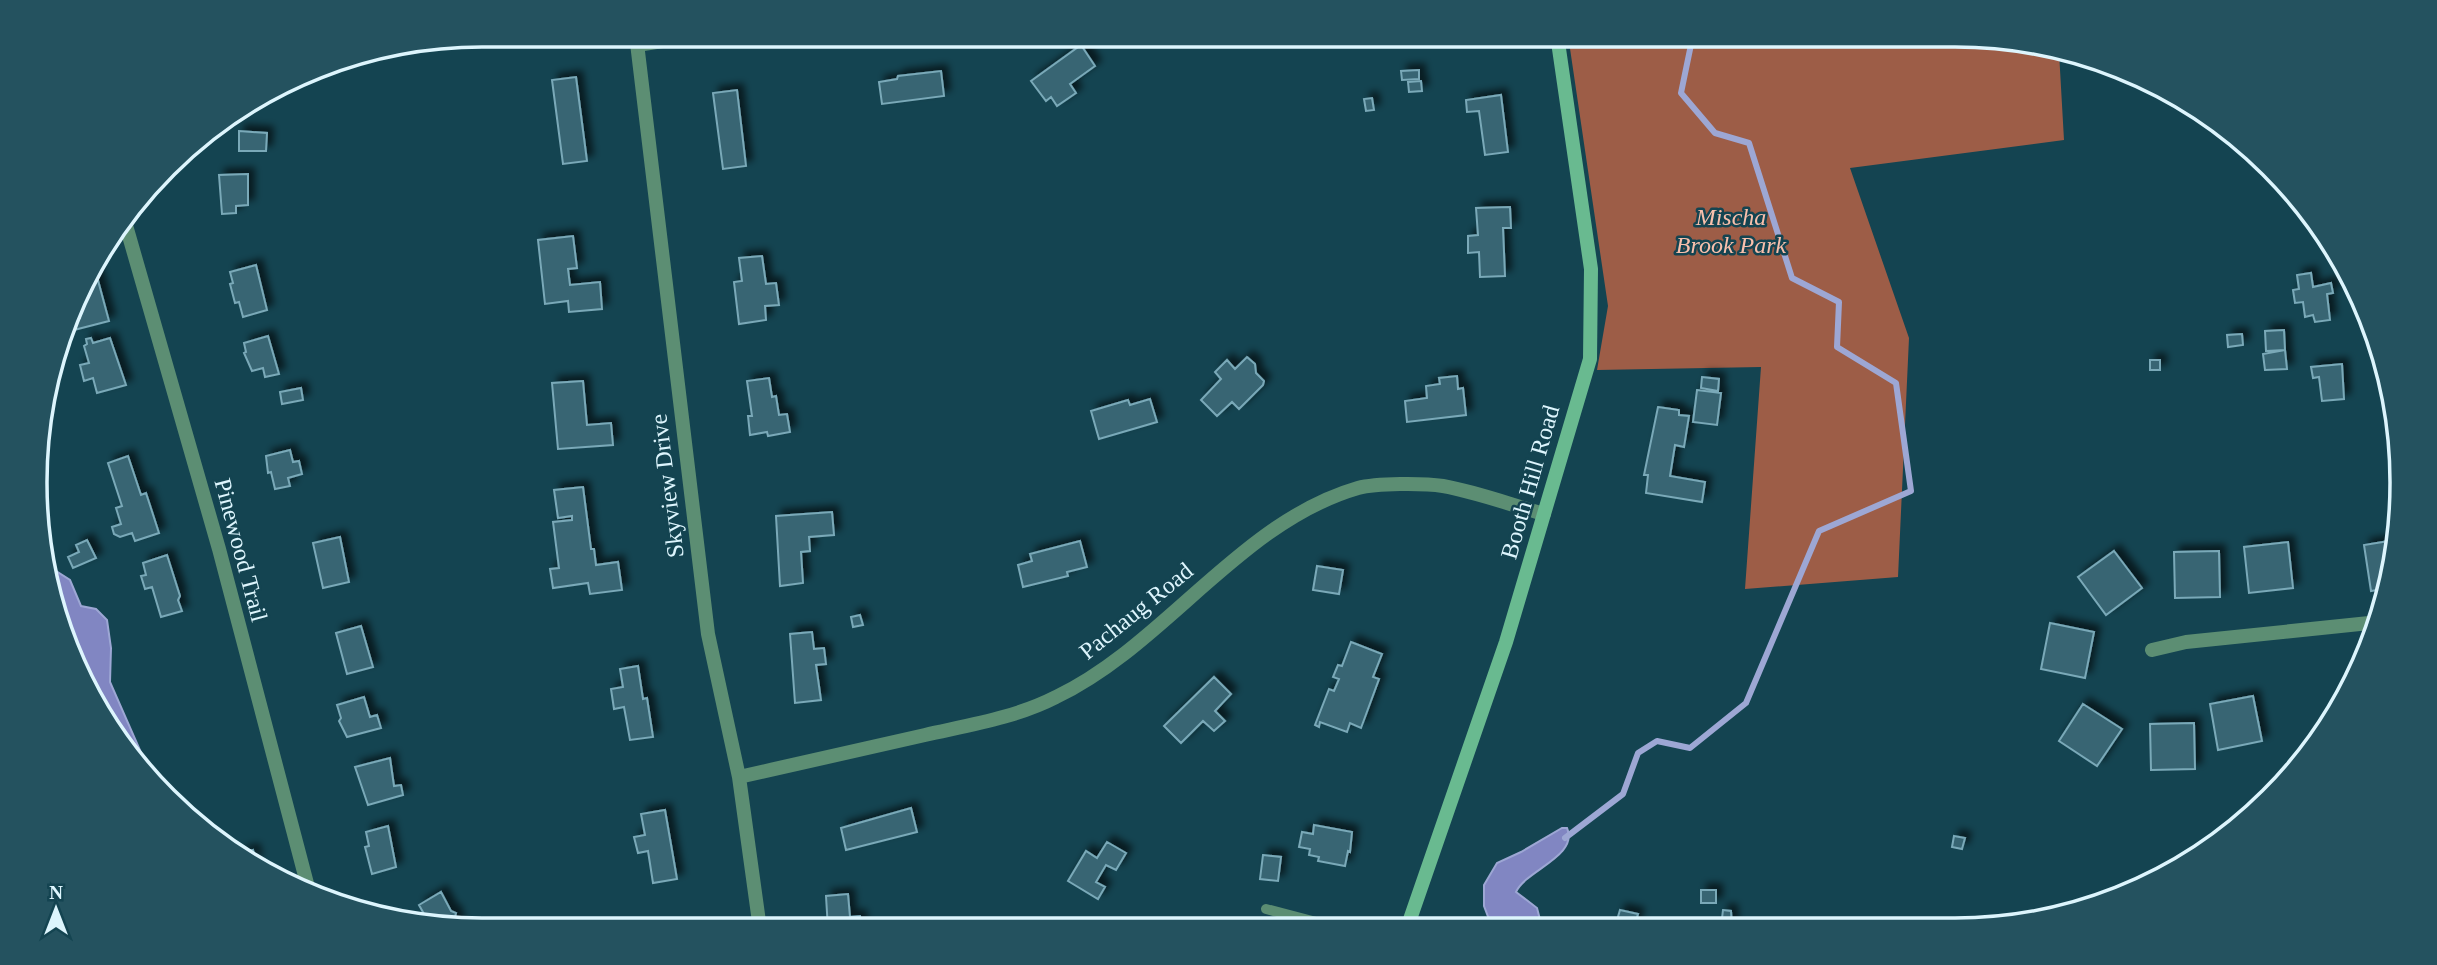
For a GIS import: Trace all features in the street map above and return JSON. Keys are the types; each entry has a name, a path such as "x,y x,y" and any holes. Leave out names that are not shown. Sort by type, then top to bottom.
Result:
{"street":[{"name":"Skyview Drive","path":"637,47 708,634 739,778 758,918"},
{"name":"Booth Hill Road","path":"1411,918 1506,642 1590,359 1591,269 1559,47"},
{"name":"Pinewood Trail","path":"128,231 219,549 306,880"},
{"name":"Pachaug Road","path":"739,778 1012,715 1056,698 1119,656 1287,520 1327,499 1361,487 1442,486 1544,514"},
{"path":"2152,650 2186,642 2367,623"}],"lane":[{"path":"1266,909 1301,918"}],"green space":[{"name":"Mischa Brook Park","path":"1570,47 1954,47 2011,51 2059,60 2064,140 1850,168 1909,338 1898,577 1745,589 1761,367 1597,370 1608,306"}],"water":[{"path":"57,572 70,580 81,606 96,609 107,620 111,648 110,682 140,751 92,675 70,622"},
{"path":"1562,828 1567,828 1569,838 1566,847 1516,892 1537,908 1540,918 1489,918 1484,906 1484,885 1497,863"}],"building":[{"path":"1078,47 1082,47 1095,66 1070,84 1076,93 1057,106 1051,97 1046,101 1031,81"},
{"path":"1419,70 1419,79 1402,80 1401,71"},
{"path":"941,71 944,96 882,104 879,82 897,79 898,76"},
{"path":"576,77 587,161 563,164 552,80"},
{"path":"1421,81 1422,91 1409,92 1408,82"},
{"path":"737,90 746,166 723,169 713,93"},
{"path":"1501,95 1508,152 1485,155 1479,111 1467,112 1466,100"},
{"path":"1372,98 1374,110 1366,111 1364,99"},
{"path":"239,131 267,133 266,151 239,151"},
{"path":"248,174 248,205 236,206 236,213 222,214 219,175"},
{"path":"1510,207 1511,228 1503,228 1505,276 1480,277 1479,252 1468,253 1468,236 1478,235 1476,208"},
{"path":"573,236 577,268 568,269 570,285 600,282 602,309 569,312 568,301 545,304 538,240"},
{"path":"762,256 766,284 776,283 779,305 765,306 766,320 739,324 734,282 742,281 739,258"},
{"path":"256,265 267,310 243,317 239,302 235,303 230,272"},
{"path":"2311,273 2313,287 2331,283 2333,293 2327,294 2330,320 2315,322 2313,315 2305,317 2303,302 2295,303 2293,290 2299,289 2297,275"},
{"path":"98,280 109,321 75,330"},
{"path":"2284,330 2285,350 2266,351 2265,331"},
{"path":"2242,334 2243,345 2228,347 2227,335"},
{"path":"268,336 279,374 265,377 263,368 252,371 244,353 244,343"},
{"path":"91,338 93,343 110,338 126,385 97,393 93,378 84,381 80,365 89,363 84,346 87,344 86,339"},
{"path":"2285,350 2287,369 2265,370 2263,354"},
{"path":"1247,357 1255,364 1256,373 1264,381 1263,385 1239,409 1232,402 1217,416 1201,400 1221,379 1215,372 1227,360 1235,369"},
{"path":"2150,360 2160,360 2160,370 2150,370"},
{"path":"2342,364 2344,399 2322,401 2319,377 2313,378 2311,367"},
{"path":"1457,376 1458,389 1463,388 1466,415 1407,422 1405,401 1427,398 1426,386 1440,384 1439,378"},
{"path":"1702,377 1719,379 1718,391 1701,388"},
{"path":"769,378 779,415 787,414 790,432 768,436 767,432 750,435 748,416 752,416 747,381"},
{"path":"583,381 587,425 611,423 613,445 558,449 552,383"},
{"path":"301,388 303,400 282,404 280,392"},
{"path":"1697,390 1721,393 1717,425 1693,422"},
{"path":"1150,399 1157,422 1099,439 1091,411 1128,400 1130,405"},
{"path":"1658,407 1679,410 1679,415 1689,416 1684,447 1675,445 1670,476 1705,482 1702,502 1646,493 1648,475 1644,475"},
{"path":"290,450 293,462 299,461 302,474 288,478 290,486 275,489 271,472 268,473 266,456"},
{"path":"128,456 141,495 146,493 159,533 135,541 132,533 120,537 114,534 112,527 121,524 116,508 122,506 108,463"},
{"path":"583,487 591,549 594,549 596,565 618,562 622,590 590,594 588,583 553,588 550,569 559,568 553,522 572,520 572,516 558,518 554,490"},
{"path":"832,512 834,535 809,537 810,551 801,552 803,583 780,586 776,516"},
{"path":"340,537 349,582 323,588 313,543"},
{"path":"87,540 96,558 73,568 68,557 79,552 76,545"},
{"path":"1080,541 1087,567 1067,572 1068,576 1023,587 1018,565 1032,561 1030,554"},
{"path":"2288,542 2293,588 2249,593 2244,547"},
{"path":"2386,542 2376,590 2371,591 2364,545"},
{"path":"2114,551 2142,588 2106,615 2078,577"},
{"path":"2219,551 2220,597 2175,598 2174,552"},
{"path":"167,555 182,611 161,617 152,587 145,589 141,576 146,575 143,563"},
{"path":"1317,566 1343,570 1339,594 1313,590"},
{"path":"860,615 863,625 853,627 851,617"},
{"path":"2050,623 2094,632 2085,678 2041,669"},
{"path":"361,626 373,667 347,674 336,633"},
{"path":"812,632 814,649 824,648 826,664 816,665 821,700 795,703 790,634"},
{"path":"1351,642 1382,654 1373,677 1379,679 1361,728 1350,723 1347,732 1320,722 1319,727 1315,725 1329,689 1334,691 1339,679 1333,677 1338,665 1342,666"},
{"path":"638,666 643,699 647,698 653,737 630,740 624,707 614,709 611,689 623,687 620,669"},
{"path":"1214,677 1231,694 1215,711 1225,721 1214,731 1203,721 1181,743 1164,726"},
{"path":"2253,696 2262,741 2218,750 2210,704"},
{"path":"364,697 370,717 377,715 381,728 347,737 339,721 341,718 337,705"},
{"path":"2083,704 2122,729 2097,766 2059,741"},
{"path":"2194,723 2195,769 2151,770 2150,724"},
{"path":"390,758 394,786 401,785 403,795 368,805 355,767"},
{"path":"911,808 917,832 846,850 841,828"},
{"path":"665,810 677,879 653,883 648,851 638,853 634,837 645,835 641,814"},
{"path":"1314,825 1352,832 1345,866 1318,861 1319,857 1309,855 1310,849 1299,847 1302,832 1313,834"},
{"path":"388,826 396,867 372,874 365,847 369,846 366,832"},
{"path":"1954,836 1965,838 1962,849 1952,847"},
{"path":"1107,842 1126,853 1116,870 1106,865 1096,882 1105,887 1098,899 1068,881 1086,851 1097,858"},
{"path":"1263,855 1281,857 1278,881 1260,879"},
{"path":"1701,890 1716,890 1716,903 1701,903"},
{"path":"441,892 451,911 456,913 455,917 424,914 419,905"},
{"path":"848,894 850,917 860,918 827,918 826,896"},
{"path":"1620,910 1638,914 1637,918 1618,918"},
{"path":"1723,910 1731,911 1731,918 1722,918"}],"waterway":[{"path":"1565,838 1623,794 1638,753 1657,741 1690,748 1746,703 1819,531 1911,491 1896,383 1837,347 1839,302 1792,278 1749,143 1715,133 1681,93 1691,47"}]}
